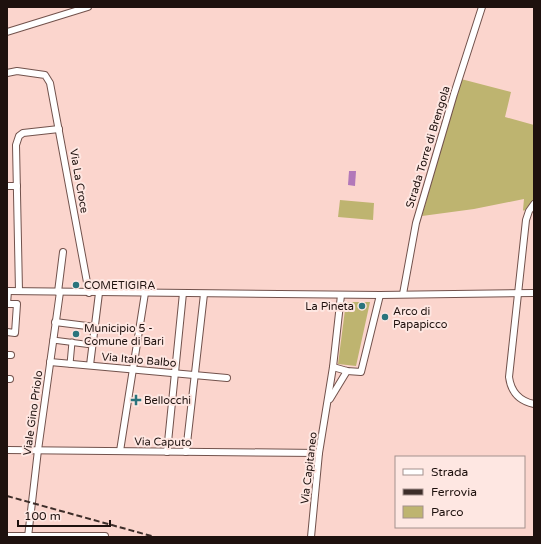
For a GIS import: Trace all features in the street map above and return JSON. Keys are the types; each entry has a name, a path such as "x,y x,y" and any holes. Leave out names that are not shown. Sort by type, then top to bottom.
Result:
{"street":[{"path":"7,32 88,7"},
{"name":"Strada Torre di Brengola","path":"403,294 416,223 454,94 482,7"},
{"name":"Via La Croce","path":"7,73 17,71 45,76 50,83 89,293"},
{"path":"20,291 16,145 19,136 22,133 59,129"},
{"path":"7,186 17,186"},
{"path":"534,204 529,211 526,220 509,372 509,381 513,392 519,398 534,404"},
{"name":"Viale Gino Priolo","path":"28,536 63,252"},
{"path":"7,332 15,333 17,304 7,304 8,291 341,295 534,293"},
{"path":"90,365 99,293"},
{"path":"120,451 145,293"},
{"path":"167,452 183,294"},
{"path":"186,452 204,294"},
{"name":"Via Capitaneo","path":"311,537 319,453 333,367 341,295"},
{"path":"333,367 347,371 360,372 380,295"},
{"path":"55,322 95,327"},
{"path":"53,340 92,346"},
{"path":"70,364 72,342"},
{"name":"Via Italo Balbo","path":"50,362 227,378"},
{"path":"328,402 347,371"},
{"name":"Via Caputo","path":"7,450 319,453"},
{"path":"7,536 105,536"}],"green space":[{"path":"461,79 511,92 505,117 534,125 534,199 524,211 524,199 474,209 422,216"},
{"path":"340,200 374,203 373,220 338,217"},
{"path":"346,302 370,302 356,366 338,364"}],"shaded area":[{"path":"349,171 356,171 355,186 348,185"}],"railway":[{"path":"7,496 155,537"}],"place":[{"name":"COMETIGIRA","path":"76,285"},
{"name":"La Pineta","path":"362,306"},
{"name":"Arco di Papapicco","path":"385,317"},
{"name":"Municipio 5 - Comune di Bari","path":"76,334"},
{"name":"Bellocchi","path":"136,400"}]}
